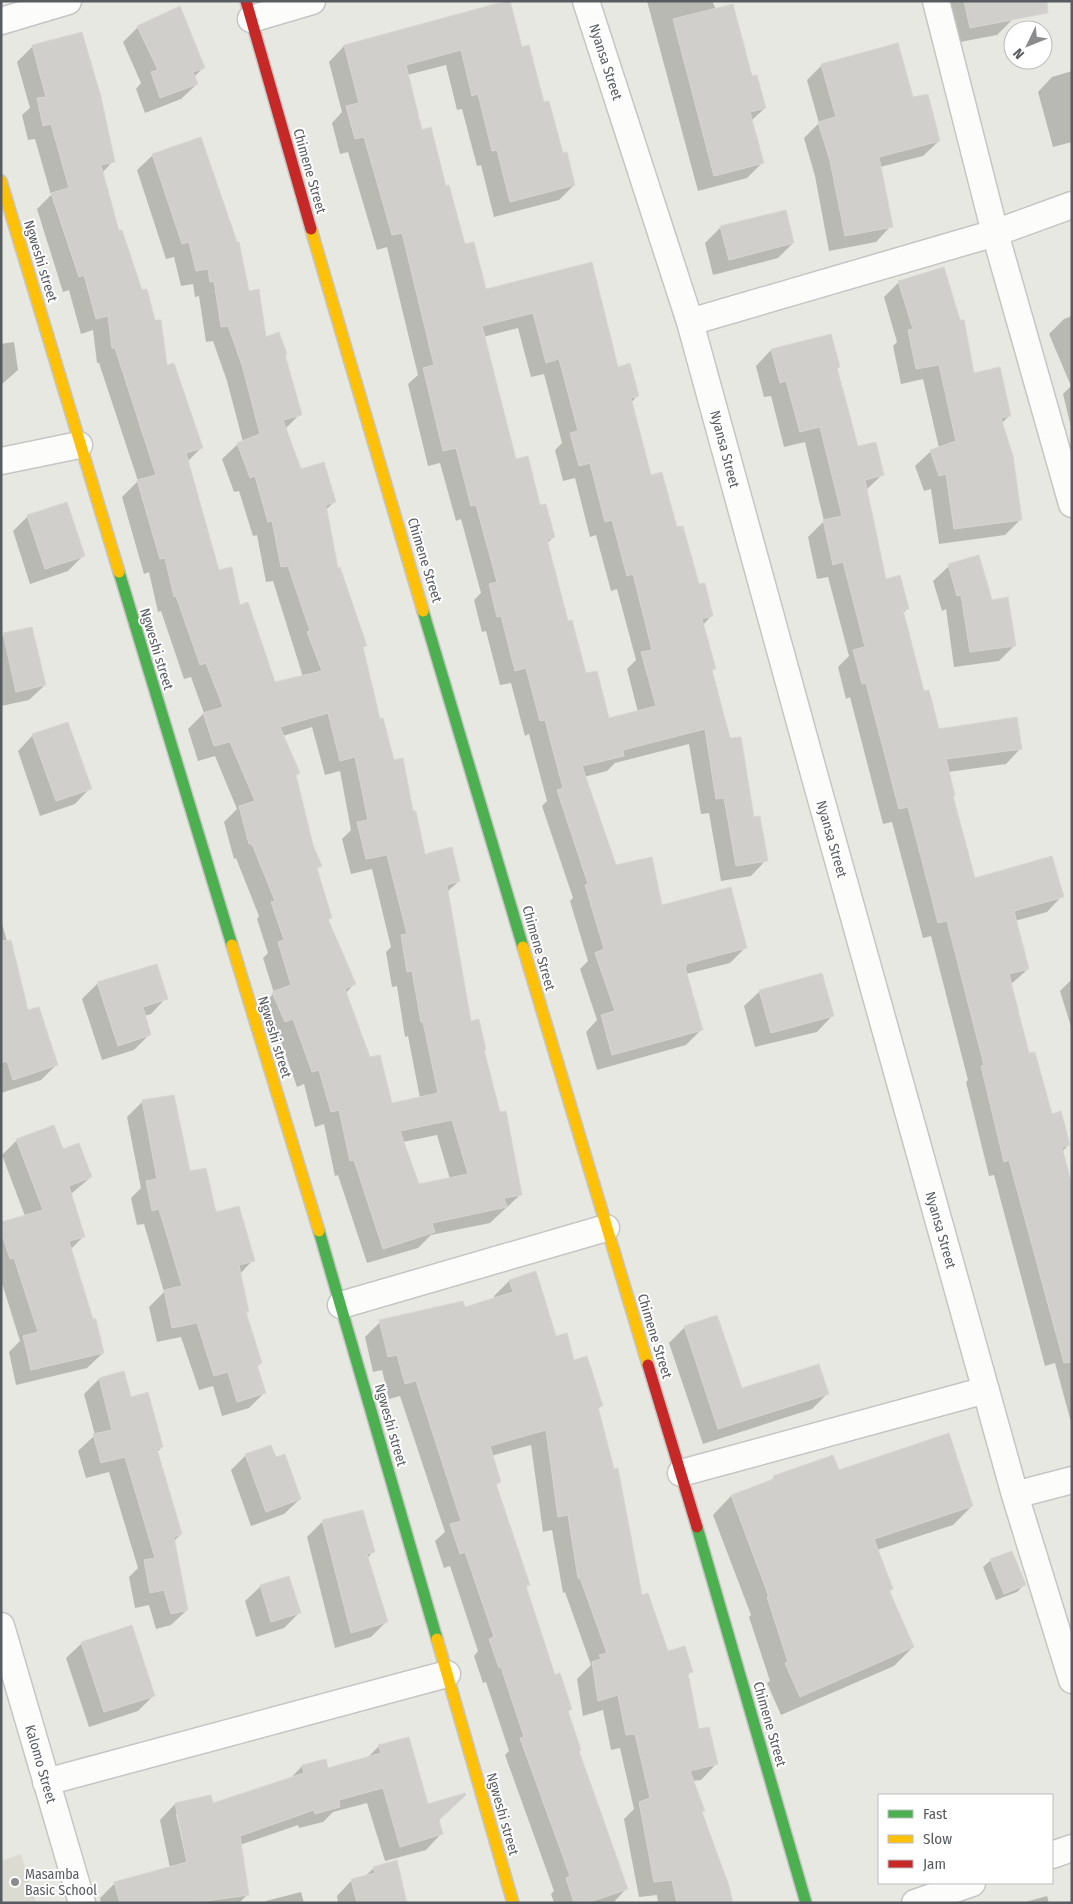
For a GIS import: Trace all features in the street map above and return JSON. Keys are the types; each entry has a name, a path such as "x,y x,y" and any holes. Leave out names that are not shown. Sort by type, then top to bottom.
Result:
{"street":[{"path":"1,21 68,1"},
{"path":"248,10 312,1"},
{"name":"Nyansa Street","path":"586,1 690,322 818,791 1015,1495 1072,1680"},
{"path":"936,1 996,233 1072,504"},
{"name":"Chimene Street","path":"248,10 327,285 606,1228 681,1473 806,1903"},
{"name":"Ngweshi street","path":"1,181 79,445 341,1304 513,1903"},
{"path":"690,322 996,233 1072,205"},
{"path":"1,461 79,445"},
{"path":"341,1304 606,1228"},
{"path":"681,1473 986,1390"},
{"path":"1015,1495 1072,1480"},
{"name":"Kalomo Street","path":"1,1626 82,1903"},
{"path":"46,1782 446,1674"},
{"path":"1053,1855 1072,1848"},
{"path":"915,1903 969,1884"}],"shaded area":[{"name":"Masamba Basic School","path":"21,1854 36,1903 1,1903 1,1861"}],"building":[{"path":"510,1 522,47 529,45 544,102 549,101 563,153 567,152 575,185 510,202 497,150 492,151 478,94 472,96 461,50 406,65 422,130 431,127 446,186 449,185 465,244 474,242 486,289 592,262 618,367 630,363 639,396 631,398 651,475 662,472 677,527 683,526 699,584 705,583 713,616 702,619 716,669 712,670 730,738 741,737 754,817 760,816 768,861 736,866 724,798 716,799 705,729 623,750 624,756 582,766 616,865 652,857 662,905 731,887 747,948 686,964 687,966 685,967 703,1030 612,1055 601,1015 615,1011 595,953 604,949 585,885 588,884 557,790 563,788 545,720 540,721 526,668 515,671 501,616 497,617 489,584 497,582 476,505 471,506 456,448 443,451 423,368 434,365 402,233 392,235 364,137 355,139 346,106 359,103 344,45","holes":["533,313 546,363 559,359 578,431 570,433 579,466 590,463 605,522 612,520 627,576 633,574 652,650 641,652 656,706 609,718 597,671 586,673 572,620 568,621 547,540 555,537 546,504 540,505 528,456 516,459 482,326"]},
{"path":"964,1 1047,1 1048,13 1003,20 1003,22 970,28"},
{"path":"733,4 752,76 757,75 766,108 750,112 764,163 714,176 673,19"},
{"path":"180,6 205,68 193,72 198,84 160,98 151,72 158,70 137,26"},
{"path":"82,32 101,97 115,162 101,165 119,231 122,230 142,290 147,289 155,320 161,320 167,365 174,363 203,448 186,453 219,570 232,567 240,605 248,602 275,682 322,671 307,632 310,631 288,566 281,567 272,521 268,522 255,476 250,478 237,443 260,434 242,365 228,326 221,327 214,281 210,282 208,269 196,271 189,242 182,244 152,154 201,137 237,242 239,242 249,291 259,289 266,337 279,332 287,354 285,355 302,415 283,420 301,469 324,462 336,502 326,505 338,568 340,567 367,646 363,647 380,719 383,718 394,760 403,758 413,811 416,811 425,854 452,847 460,881 447,885 471,1021 479,1019 486,1050 484,1050 500,1112 506,1111 522,1195 504,1198 507,1207 432,1223 435,1232 383,1249 354,1160 350,1161 339,1110 331,1112 319,1070 312,1072 293,1019 285,1022 272,992 291,985 278,942 284,940 271,902 275,901 252,844 249,844 239,806 255,801 230,742 214,746 203,713 223,707 206,663 200,665 176,596 174,597 165,558 160,559 137,480 156,475 115,348 112,348 108,316 96,319 84,275 79,277 51,193 69,188 51,124 43,126 37,98 46,97 32,45","holes":["328,713 340,761 355,757 368,820 357,822 366,859 387,855 407,934 401,935 407,972 412,971 421,1022 423,1022 438,1093 392,1103 380,1055 370,1057 345,989 356,984 328,919 332,918 317,868 322,866 313,845 296,775 300,773 280,727","452,1120 468,1174 419,1184 400,1131"]},
{"path":"898,43 913,97 928,94 940,141 879,157 893,227 845,236 830,161 818,122 836,117 821,64"},
{"path":"786,210 794,243 729,260 720,226"},
{"path":"944,267 960,320 964,320 974,373 1000,367 1011,416 1001,418 1013,456 1022,520 954,529 946,474 939,476 930,450 956,441 939,365 916,369 908,330 913,329 898,281"},
{"path":"831,334 840,367 837,368 858,446 876,442 884,475 865,480 886,579 900,575 909,609 903,610 924,691 929,690 939,729 1017,717 1022,749 946,759 955,795 953,796 975,878 1052,856 1064,897 1014,911 1029,969 1009,974 1029,1053 1035,1052 1052,1114 1061,1111 1070,1145 1062,1147 1072,1185 1072,1362 1064,1363 1009,1160 1004,1162 981,1066 984,1065 947,921 938,923 908,807 899,809 866,683 862,684 853,650 865,647 843,562 833,565 823,520 842,516 820,427 800,432 786,381 780,383 771,349"},
{"path":"67,502 85,556 45,569 27,515"},
{"path":"979,555 992,600 1008,597 1016,646 970,652 961,595 957,596 948,564"},
{"path":"32,627 46,685 16,692 3,633"},
{"path":"68,722 92,789 56,801 32,734"},
{"path":"11,940 28,1010 39,1007 58,1065 13,1080 7,1061 1,1063 1,941"},
{"path":"157,964 168,999 143,1007 151,1035 118,1046 97,982"},
{"path":"822,973 834,1016 771,1033 759,990"},
{"path":"174,1095 190,1171 206,1168 216,1212 239,1206 255,1261 239,1265 249,1312 246,1312 262,1363 257,1365 266,1393 237,1402 228,1372 214,1376 197,1323 172,1328 164,1290 182,1286 159,1209 152,1211 146,1181 157,1179 142,1100"},
{"path":"54,1125 63,1149 79,1143 92,1177 69,1186 85,1237 69,1241 93,1319 96,1319 104,1353 31,1370 23,1336 38,1332 14,1258 10,1259 1,1231 1,1222 43,1210 16,1139"},
{"path":"536,1271 556,1336 567,1333 574,1360 587,1356 603,1406 598,1407 614,1469 618,1468 642,1595 648,1593 668,1651 685,1646 693,1672 688,1673 699,1729 709,1727 718,1764 690,1771 705,1811 702,1812 729,1886 733,1903 677,1903 672,1880 654,1882 639,1802 650,1798 635,1734 626,1735 618,1695 598,1701 592,1662 601,1659 599,1655 607,1653 580,1578 578,1578 568,1515 558,1517 546,1430 490,1446 501,1482 496,1484 530,1585 526,1586 555,1675 560,1673 572,1709 568,1711 581,1750 579,1751 628,1889 587,1903 574,1903 566,1878 570,1876 520,1738 524,1737 501,1667 499,1668 489,1639 494,1637 465,1552 460,1554 450,1524 461,1521 416,1381 405,1384 397,1355 388,1357 379,1320 463,1301 465,1307 513,1292 509,1280"},
{"path":"717,1315 742,1388 819,1364 829,1394 718,1429 684,1326"},
{"path":"124,1371 131,1397 148,1392 163,1447 157,1449 182,1534 174,1537 188,1610 171,1614 164,1590 150,1593 144,1560 155,1558 125,1457 101,1463 93,1434 112,1430 99,1378"},
{"path":"949,1433 973,1506 874,1539 893,1589 889,1590 914,1647 800,1697 785,1663 788,1662 767,1597 769,1597 731,1495 774,1479 773,1476 833,1455 839,1470"},
{"path":"271,1445 276,1457 285,1454 301,1499 266,1512 245,1454"},
{"path":"363,1510 375,1552 367,1554 388,1622 351,1633 322,1520"},
{"path":"1012,1551 1026,1585 1004,1594 990,1559"},
{"path":"289,1576 301,1613 271,1622 260,1585"},
{"path":"132,1625 155,1696 104,1712 81,1642"},
{"path":"409,1737 428,1804 465,1793 466,1795 439,1820 443,1834 400,1847 383,1788 339,1800 340,1807 315,1814 314,1810 240,1836 249,1895 192,1903 120,1903 114,1882 187,1862 175,1803 211,1795 213,1803 304,1773 302,1765 326,1759 328,1768 381,1753 378,1745"},
{"path":"397,1860 407,1903 357,1903 351,1879 375,1873 373,1867"}],"traffic: fast":[{"path":"119,572 232,945"},
{"path":"423,611 523,947"},
{"path":"319,1231 437,1639"},
{"path":"697,1527 806,1903"}],"traffic: slow":[{"path":"1,181 119,572"},
{"path":"311,229 423,611"},
{"path":"232,945 319,1231"},
{"path":"523,947 648,1365"},
{"path":"437,1639 513,1903"}],"traffic: jam":[{"path":"246,1 311,229"},
{"path":"648,1365 697,1527"}],"place":[{"name":"Masamba Basic School","path":"15,1882"}]}
